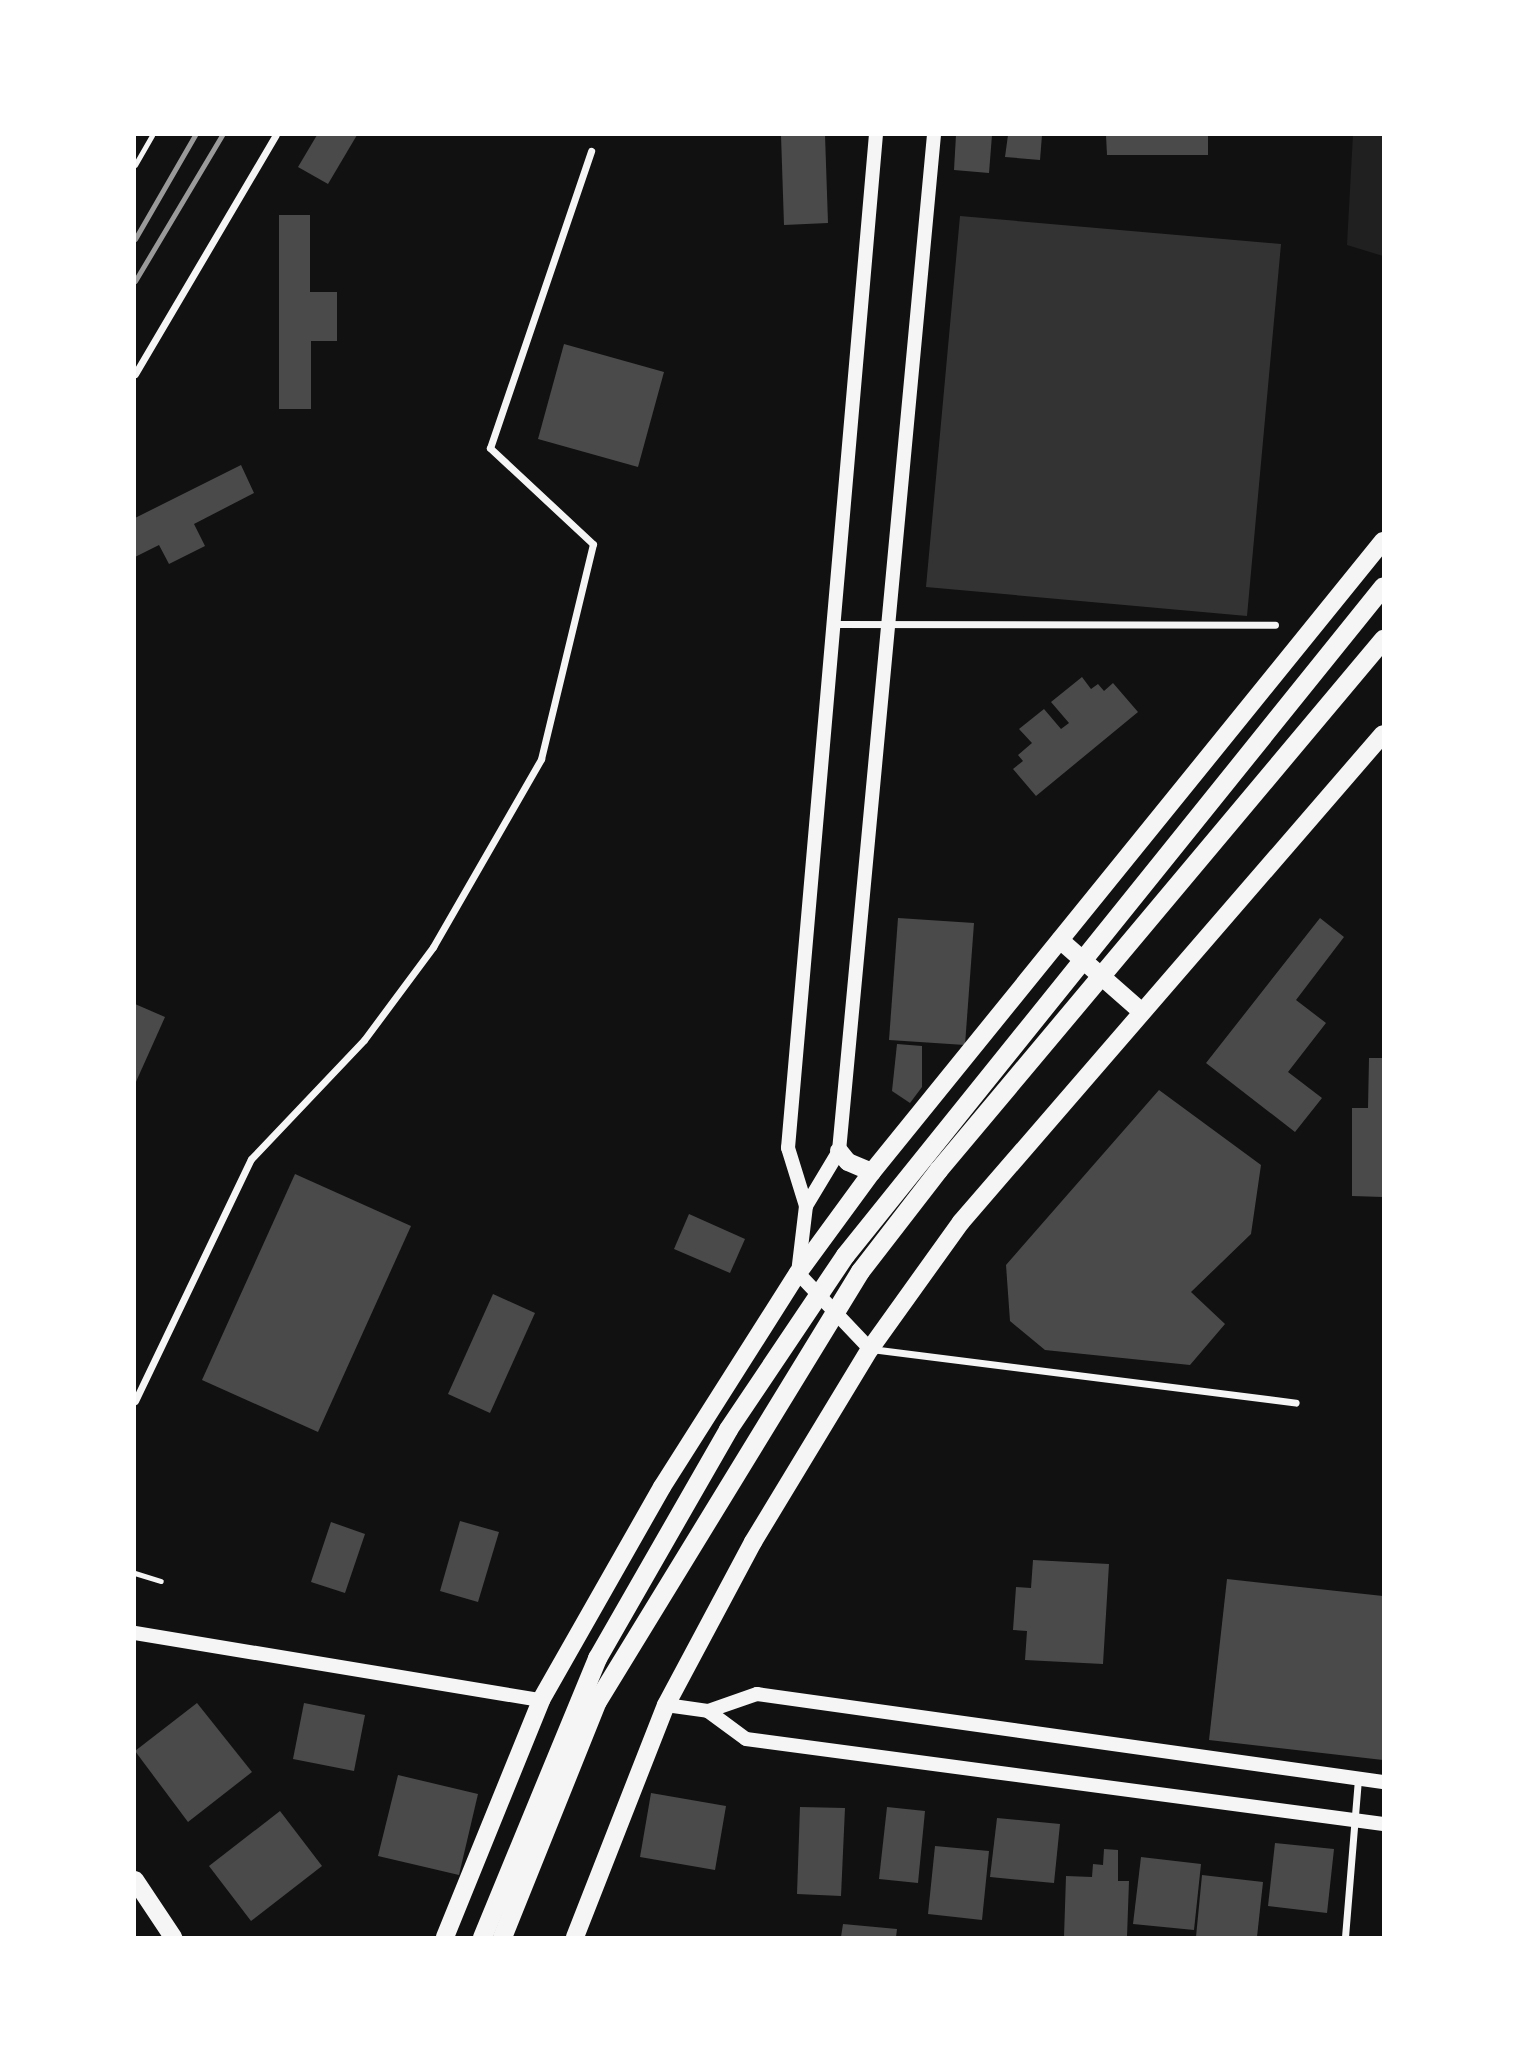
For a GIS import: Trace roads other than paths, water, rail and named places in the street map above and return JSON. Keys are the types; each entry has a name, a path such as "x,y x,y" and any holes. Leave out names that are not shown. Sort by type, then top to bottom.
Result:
{"highway":[{"path":"482,1937 597,1658 728,1429 845,1255 1383,586"},
{"path":"502,1937 597,1701 860,1271 938,1170 1383,639"}],"main road":[{"path":"870,1349 799,1273 806,1206 789,1148 876,135"},
{"path":"806,1206 839,1151 934,135"},
{"path":"445,1937 541,1700 662,1487 799,1273 872,1172 1383,541"},
{"path":"575,1937 666,1704 753,1542 870,1349 961,1222 1383,734"},
{"path":"1060,940 1142,1013"},
{"path":"839,1151 848,1162 872,1172"},
{"path":"135,1633 541,1700"},
{"path":"708,1711 757,1694 1383,1782"},
{"path":"666,1704 708,1711 746,1739 1383,1824"},
{"path":"135,1880 173,1937"}],"street":[{"path":"135,374 276,135"},
{"path":"135,1401 251,1159 364,1040 433,947 541,759 593,544 490,448 591,151"},
{"path":"833,624 1275,625"},
{"path":"870,1349 1296,1403"},
{"path":"1345,1937 1359,1779"}],"railway":[{"path":"135,239 195,135"},
{"path":"135,281 222,135"}]}
